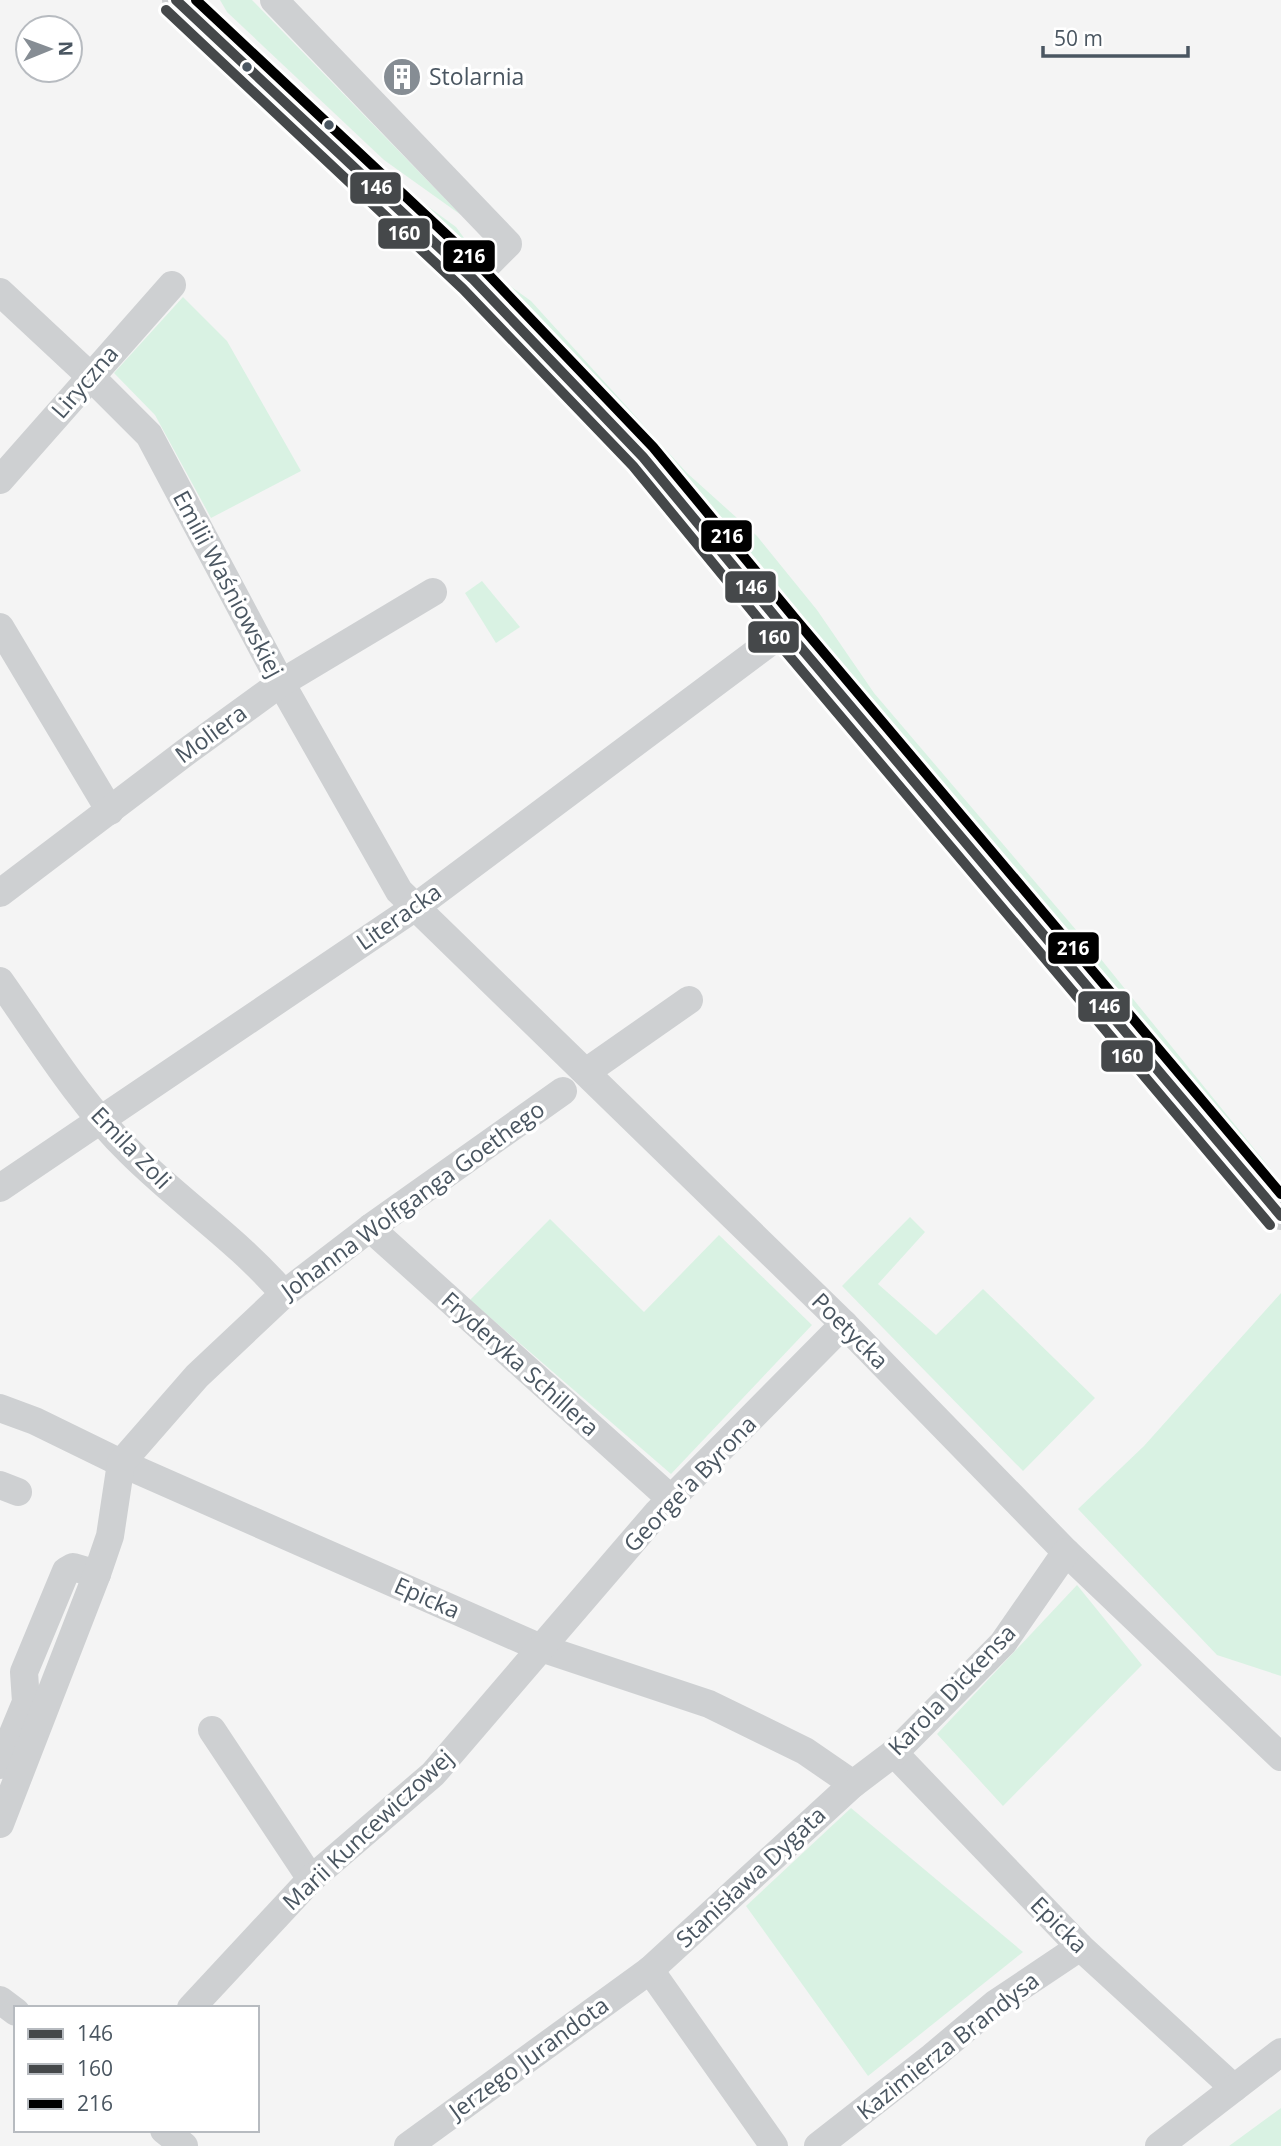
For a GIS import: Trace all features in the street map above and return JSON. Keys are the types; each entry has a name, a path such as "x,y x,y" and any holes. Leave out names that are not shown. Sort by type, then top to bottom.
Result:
{"street":[{"path":"176,0 473,279 643,457 1281,1216"},
{"path":"274,0 508,244 473,279"},
{"name":"Liryczna","path":"0,480 172,285"},
{"name":"Emilii Waśniowskiej","path":"0,292 149,435 281,683 399,891 417,906"},
{"name":"Moliera","path":"0,894 281,683 433,592"},
{"path":"0,627 110,811"},
{"name":"Literacka","path":"0,1188 417,906 786,630"},
{"name":"Poetycka","path":"417,906 435,928 844,1324 1066,1552 1281,1757"},
{"name":"Emila Zoli","path":"0,981 99,1119 165,1185 246,1252 284,1294"},
{"path":"586,1072 688,1000"},
{"name":"Johanna Wolfganga Goethego","path":"121,1463 197,1376 284,1294 370,1228 563,1091"},
{"name":"Fryderyka Schillera","path":"370,1228 671,1499"},
{"name":"George'a Byrona","path":"541,1648 671,1499 844,1324"},
{"name":"Epicka","path":"0,1408 35,1421 121,1463 541,1648 709,1704 805,1751 853,1784"},
{"path":"0,1824 110,1536 121,1463"},
{"name":"Karola Dickensa","path":"853,1784 894,1753 1003,1643 1066,1552"},
{"path":"0,1765 26,1702 24,1672 66,1571 73,1567 97,1574"},
{"name":"Marii Kuncewiczowej","path":"193,2006 311,1879 433,1774 541,1648"},
{"path":"212,1730 311,1879"},
{"name":"Epicka","path":"894,1753 1080,1947 1234,2088"},
{"name":"Stanisława Dygata","path":"650,1970 853,1784"},
{"name":"Kazimierza Brandysa","path":"818,2146 995,2004 1080,1947"},
{"path":"650,1970 774,2146"},
{"name":"Jerzego Jurandota","path":"408,2146 650,1970"},
{"path":"1159,2146 1281,2052"},
{"path":"166,2132 184,2146"}],"green space":[{"path":"220,0 252,0 461,215 384,160 227,12"},
{"path":"199,2 378,170 456,227 478,257 467,259 201,7"},
{"path":"495,275 531,301 687,473 757,536 817,610 874,693 1100,958 1281,1182 1281,1208 495,282"},
{"path":"183,297 227,341 301,471 211,518 155,415 114,373"},
{"path":"482,581 520,627 496,643 465,593"},
{"path":"910,1217 925,1232 878,1284 936,1335 983,1289 1095,1398 1023,1471 842,1286"},
{"path":"550,1219 644,1312 719,1235 812,1325 671,1474 470,1300"},
{"path":"1281,1293 1281,1676 1217,1655 1078,1509 1144,1446"},
{"path":"1077,1585 1142,1665 1003,1806 937,1734"},
{"path":"851,1808 1023,1952 868,2076 746,1906"},
{"path":"1281,2108 1281,2146 1229,2146"}],"transit line":[{"name":"146","path":"176,0 473,279 643,457 1281,1216"},
{"name":"216","path":"196,0 483,269 653,447 1281,1194"},
{"name":"160","path":"166,10 463,289 633,466 775,639 1270,1225"}],"place":[{"name":"Stolarnia","path":"402,77"}]}
